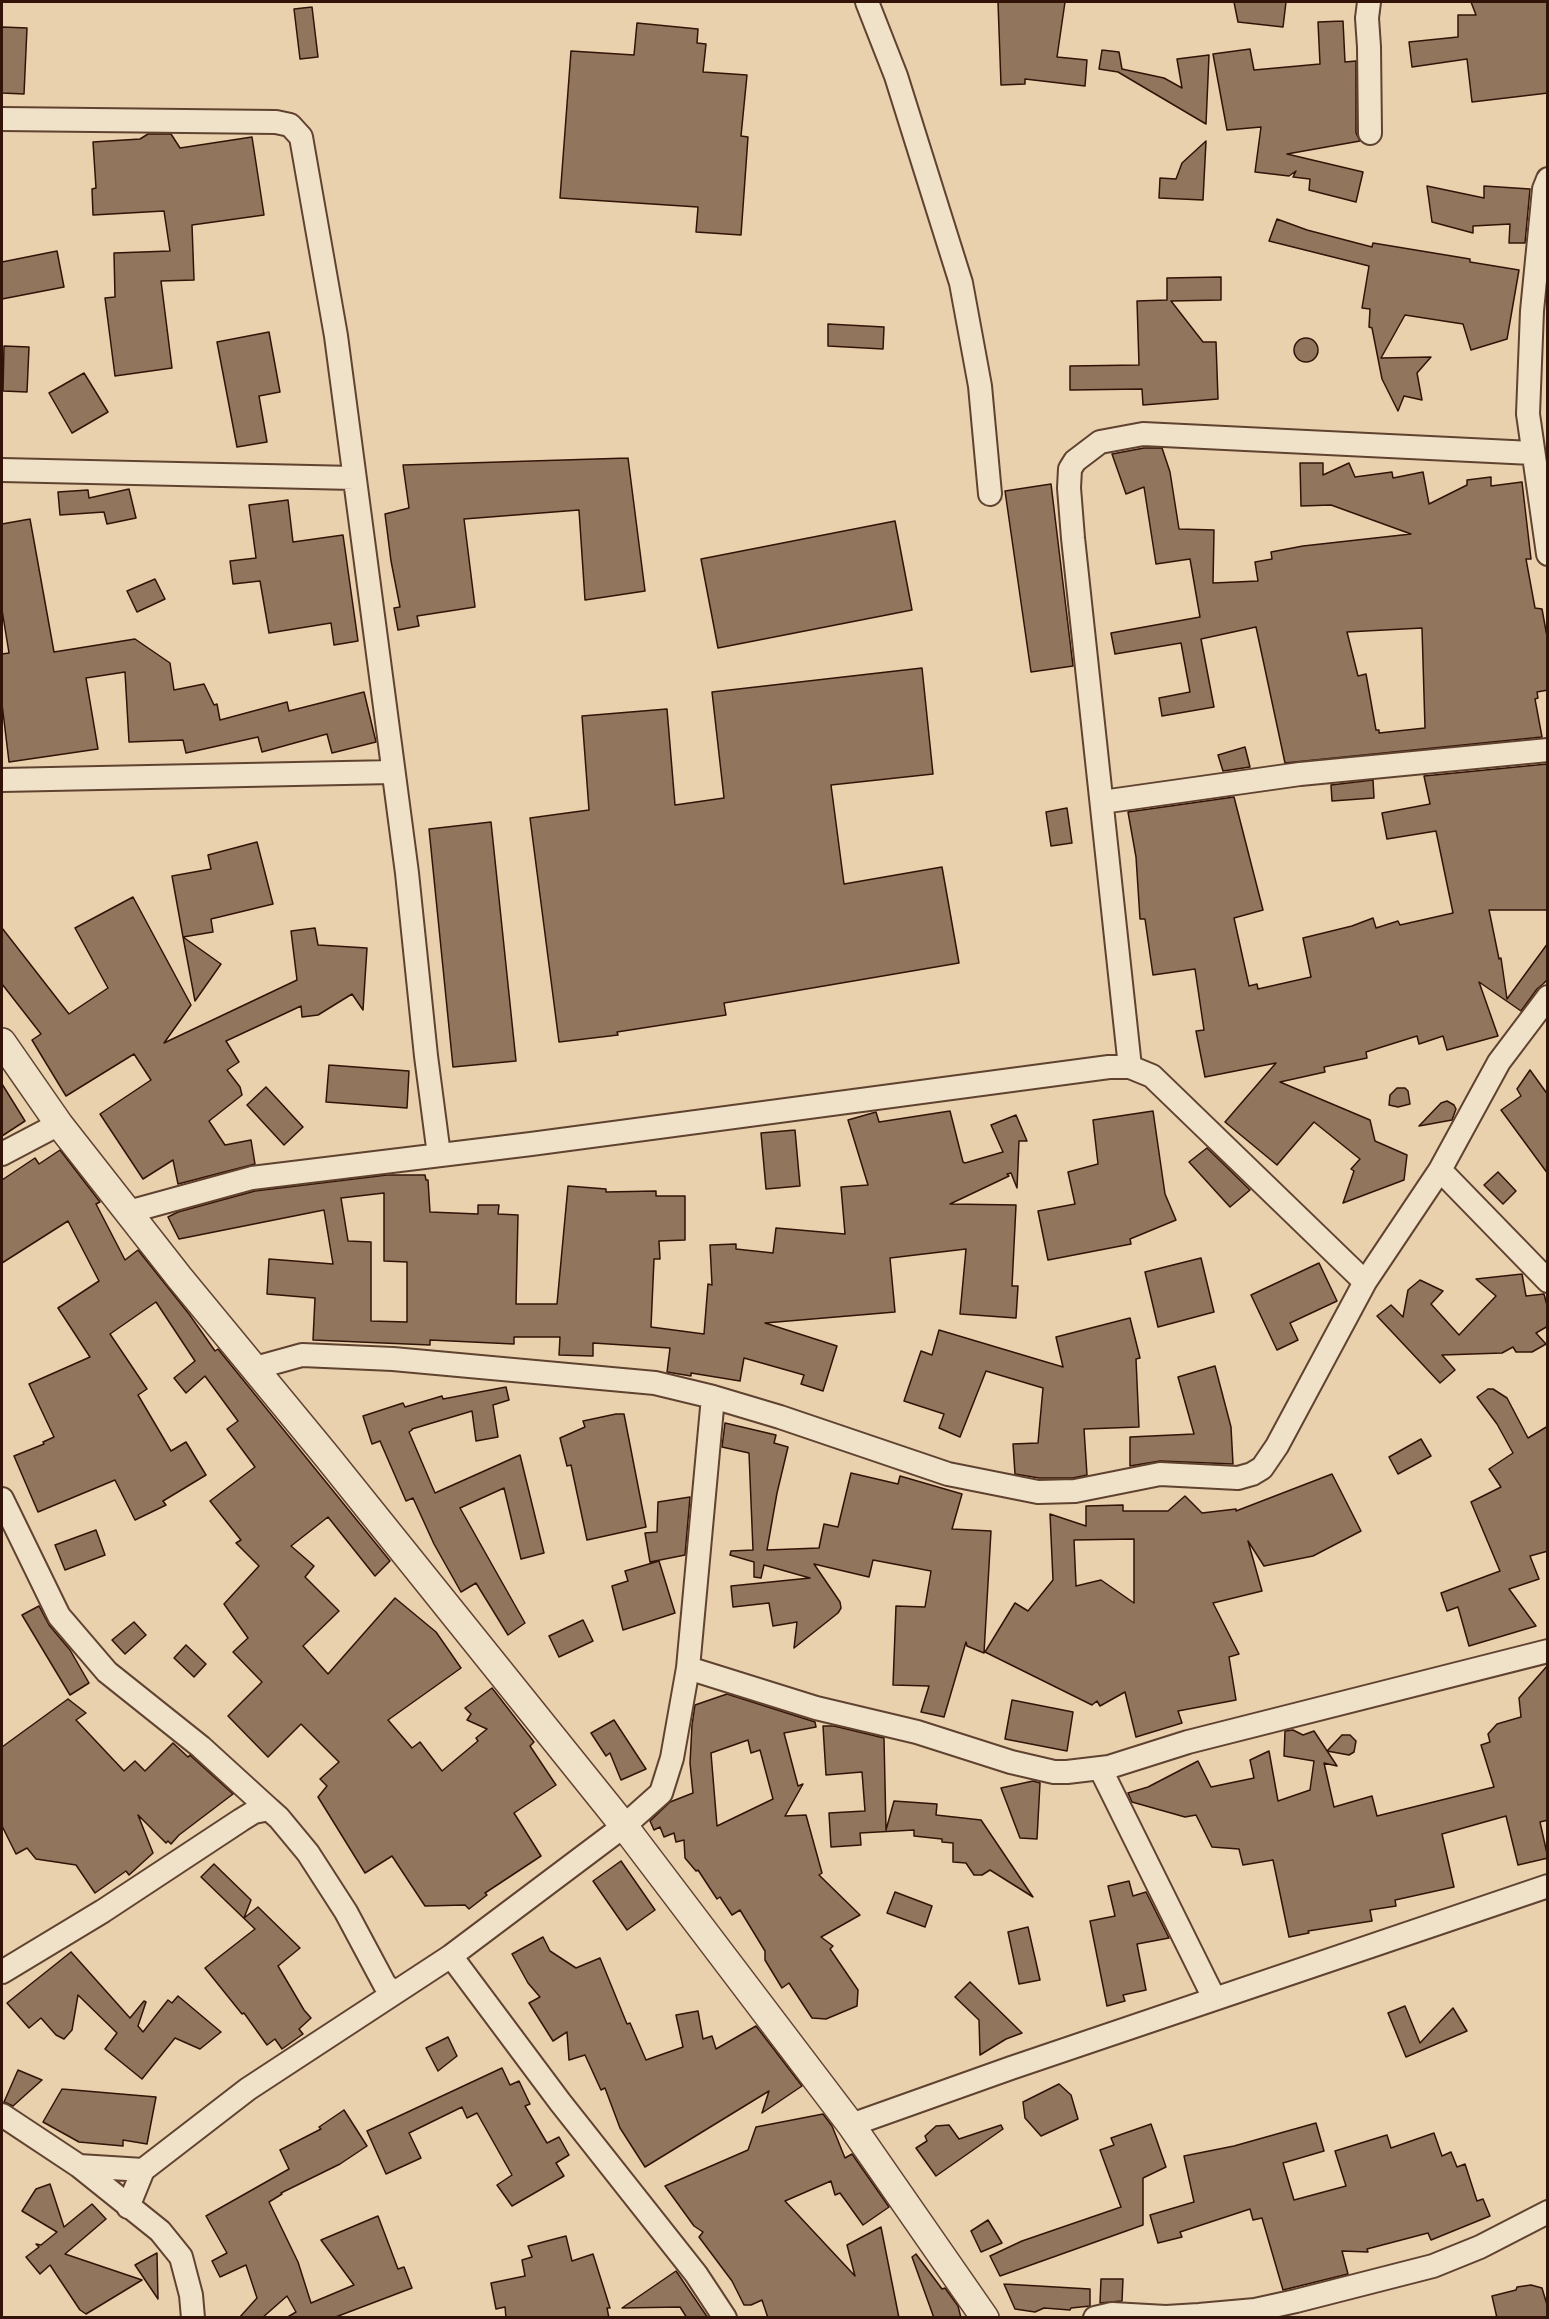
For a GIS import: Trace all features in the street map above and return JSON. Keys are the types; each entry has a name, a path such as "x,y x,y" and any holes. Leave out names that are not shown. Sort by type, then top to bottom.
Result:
{"street":[{"path":"867,2 896,76 961,283 980,386 990,494"},
{"path":"1369,2 1367,18 1370,47 1370,133"},
{"path":"2,119 276,122 295,128 301,136 336,336 406,873 439,1155"},
{"path":"1548,179 1544,189 1532,311 1528,414 1548,554"},
{"path":"1130,1067 1069,488 1070,469 1085,452 1100,442 1143,434 1532,453"},
{"path":"2,470 354,478"},
{"path":"1102,802 1300,774 1548,750"},
{"path":"2,780 393,772"},
{"path":"255,1368 302,1355 393,1359 655,1383 780,1417 948,1474 1038,1492 1075,1491 1160,1474 1238,1478 1252,1474 1262,1468 1277,1446 1365,1282 1440,1170 1499,1062 1548,997"},
{"path":"2,1041 59,1124 179,1277 624,1826 851,2126 985,2318"},
{"path":"128,1212 252,1178 1109,1067 1130,1067 1152,1076 1365,1282"},
{"path":"2,1154 59,1124"},
{"path":"1440,1170 1548,1281"},
{"path":"128,2207 143,2170 248,2089 451,1956 624,1826 661,1793 672,1758 688,1668 713,1397"},
{"path":"2,1499 59,1616 107,1672 201,1747 279,1818 308,1853 346,1912 385,1985 394,1992"},
{"path":"688,1668 816,1708 917,1732 1011,1762 1054,1772 1100,1768 1188,1742 1548,1651"},
{"path":"1100,1768 1214,1998"},
{"path":"2,1972 103,1911 240,1820 254,1812 269,1809"},
{"path":"851,2126 1214,1998 1548,1886"},
{"path":"451,1956 560,2102 696,2274 725,2318"},
{"path":"2,2115 79,2166 160,2231 181,2257 191,2295 194,2318"},
{"path":"79,2166 143,2170"},
{"path":"1095,2318 1113,2314 1199,2316 1255,2310 1296,2301 1432,2266 1547,2216"}],"building":[{"path":"998,2 1065,2 1057,57 1087,60 1085,86 1025,79 1025,84 1001,85"},
{"path":"1234,2 1286,2 1283,27 1238,22"},
{"path":"1471,2 1548,2 1548,93 1472,102 1467,59 1412,67 1409,42 1458,37 1458,15 1476,15"},
{"path":"312,7 318,57 300,59 294,9"},
{"path":"1343,21 1345,62 1356,61 1356,133 1360,141 1287,154 1363,172 1356,202 1309,190 1310,179 1293,177 1296,171 1289,176 1255,172 1261,127 1227,130 1213,54 1250,49 1254,70 1320,64 1318,22"},
{"path":"637,23 698,29 697,43 706,44 703,72 747,75 741,136 748,137 741,235 696,232 698,207 560,198 571,51 634,55"},
{"path":"2,27 27,28 24,94 2,93"},
{"path":"1102,50 1119,52 1122,69 1164,78 1182,88 1177,59 1209,55 1206,124 1118,72 1099,69"},
{"path":"148,134 171,134 180,148 252,137 264,215 192,225 194,280 161,281 172,368 115,376 105,298 115,297 114,253 170,251 164,211 93,215 92,189 96,188 93,142 140,139"},
{"path":"1206,141 1203,200 1159,198 1160,178 1176,179 1182,163"},
{"path":"1427,186 1484,198 1484,186 1530,189 1525,243 1509,243 1510,224 1473,226 1473,233 1432,222"},
{"path":"1277,219 1307,230 1372,247 1373,243 1470,259 1470,262 1519,270 1507,339 1471,350 1463,324 1405,315 1381,358 1431,357 1417,373 1422,400 1404,396 1398,411 1382,379 1372,328 1369,327 1370,309 1362,308 1369,266 1269,241"},
{"path":"57,251 64,287 2,299 2,262"},
{"path":"1221,277 1221,300 1171,301 1203,342 1216,342 1218,399 1143,405 1142,389 1070,390 1070,366 1139,365 1137,301 1167,300 1167,278"},
{"path":"828,324 884,327 883,349 828,346"},
{"path":"269,332 280,392 259,396 267,442 237,447 217,342"},
{"path":"1306,338 1314,342 1318,350 1314,358 1306,362 1298,358 1294,350 1298,342"},
{"path":"4,346 29,347 27,392 3,391"},
{"path":"84,373 108,412 72,433 49,393"},
{"path":"1144,448 1162,448 1170,472 1179,529 1214,530 1213,583 1258,581 1255,562 1272,559 1271,552 1303,546 1411,534 1331,505 1301,506 1300,463 1323,463 1323,475 1349,463 1355,477 1392,472 1393,478 1423,472 1429,504 1467,485 1467,480 1491,477 1491,486 1522,482 1531,559 1526,559 1535,608 1542,609 1548,642 1548,690 1537,692 1538,698 1535,699 1542,737 1285,763 1256,627 1201,639 1214,707 1162,716 1159,698 1190,692 1181,643 1115,654 1111,633 1200,617 1190,559 1156,564 1144,487 1126,494 1112,454","holes":["1422,628 1425,728 1379,733 1379,730 1376,730 1366,674 1358,676 1347,632"]},
{"path":"628,458 645,591 585,600 579,510 464,519 475,607 417,616 419,626 398,630 394,608 400,607 385,514 409,508 403,465"},
{"path":"1051,484 1073,666 1031,672 1005,491"},
{"path":"129,489 136,518 107,524 104,512 60,515 58,492 88,490 89,498"},
{"path":"288,500 293,542 343,535 358,641 334,645 331,623 269,633 260,581 233,584 230,561 256,558 249,505"},
{"path":"30,519 54,652 135,639 170,663 174,690 204,684 214,705 217,704 220,720 287,702 289,711 364,692 376,742 332,753 327,734 262,752 258,737 186,753 183,740 129,742 125,672 86,678 98,749 9,762 2,704 2,654 9,653 2,610 2,524"},
{"path":"895,521 912,610 718,648 701,559"},
{"path":"155,579 165,599 137,612 127,591"},
{"path":"922,668 933,774 831,785 844,884 942,867 959,963 724,1003 726,1015 617,1032 618,1035 559,1042 530,818 589,810 582,716 667,709 675,805 724,798 712,692"},
{"path":"1245,747 1250,767 1223,771 1218,755"},
{"path":"1547,764 1548,910 1489,910 1499,959 1501,958 1507,999 1548,943 1548,979 1537,989 1521,1011 1479,982 1498,1036 1447,1050 1443,1036 1419,1044 1417,1036 1366,1052 1367,1058 1324,1067 1325,1072 1280,1082 1370,1120 1375,1141 1407,1155 1404,1180 1343,1203 1354,1171 1351,1169 1360,1159 1314,1122 1277,1165 1225,1122 1276,1063 1205,1077 1196,1031 1204,1030 1195,969 1153,975 1145,919 1140,919 1136,857 1128,812 1234,797 1263,910 1234,918 1249,986 1257,984 1258,989 1311,977 1303,938 1352,926 1373,918 1376,928 1398,921 1400,925 1453,913 1436,831 1387,839 1382,813 1430,804 1424,776"},
{"path":"1373,780 1374,798 1332,801 1331,785"},
{"path":"1067,808 1072,843 1051,846 1046,812"},
{"path":"491,822 516,1061 453,1067 429,829"},
{"path":"257,842 273,904 211,919 213,932 183,937 172,876 211,869 208,855"},
{"path":"133,897 191,1005 164,1043 297,980 291,931 315,928 318,945 367,948 363,1010 352,994 318,1015 302,1017 301,1006 226,1041 239,1062 227,1070 240,1087 242,1095 209,1121 225,1145 251,1140 255,1164 178,1184 173,1160 143,1179 100,1114 151,1080 134,1054 66,1096 32,1040 41,1034 2,984 2,928 69,1014 108,988 75,928"},
{"path":"183,937 221,964 195,1001"},
{"path":"329,1065 409,1071 407,1108 326,1102"},
{"path":"1530,1070 1548,1095 1548,1174 1501,1110 1521,1096 1517,1089"},
{"path":"2,1084 25,1121 2,1136"},
{"path":"266,1087 303,1127 284,1145 247,1105"},
{"path":"1397,1088 1405,1088 1408,1091 1410,1104 1398,1107 1389,1105 1390,1095"},
{"path":"1447,1101 1456,1109 1452,1120 1419,1126 1441,1103"},
{"path":"950,1111 965,1163 1003,1152 991,1125 1016,1115 1027,1141 1019,1141 1017,1188 1011,1173 950,1204 1016,1205 1012,1286 1018,1286 1016,1318 960,1314 966,1249 890,1258 895,1312 765,1323 837,1346 823,1391 801,1384 804,1375 744,1358 740,1381 691,1373 691,1376 667,1372 670,1348 593,1343 593,1356 559,1355 560,1337 514,1337 514,1344 430,1340 430,1345 313,1340 315,1298 267,1294 269,1259 333,1264 324,1210 179,1239 168,1217 178,1212 255,1191 387,1175 425,1175 428,1180 430,1212 478,1214 478,1205 499,1205 498,1214 518,1215 516,1304 557,1304 568,1186 606,1189 606,1192 656,1191 656,1196 685,1196 685,1240 659,1241 660,1259 654,1259 651,1327 704,1334 708,1284 712,1285 710,1245 736,1244 736,1249 773,1253 776,1228 845,1234 841,1187 868,1185 848,1120 876,1112 879,1122","holes":["384,1193 384,1261 407,1262 407,1322 371,1321 371,1242 348,1241 341,1198"]},
{"path":"1153,1111 1165,1194 1176,1220 1130,1239 1131,1244 1048,1260 1038,1211 1075,1204 1068,1172 1098,1164 1093,1120"},
{"path":"795,1130 800,1186 766,1189 761,1133"},
{"path":"1207,1148 1250,1190 1230,1207 1189,1162"},
{"path":"60,1150 100,1202 96,1204 125,1260 138,1250 215,1351 218,1349 390,1561 375,1576 328,1517 291,1546 314,1566 305,1577 339,1611 303,1646 328,1674 395,1598 436,1632 461,1668 388,1720 412,1748 420,1742 442,1771 478,1741 476,1738 487,1729 467,1720 471,1714 465,1708 492,1688 534,1742 530,1746 556,1785 514,1813 541,1856 485,1893 487,1895 469,1909 465,1905 425,1906 392,1856 365,1873 318,1797 327,1786 320,1779 339,1762 301,1724 268,1757 228,1716 262,1682 233,1652 248,1638 224,1604 259,1566 236,1543 241,1540 210,1501 255,1467 227,1429 238,1421 205,1376 186,1393 174,1378 195,1361 156,1302 110,1334 147,1389 138,1395 171,1451 186,1442 206,1475 163,1501 166,1505 135,1520 115,1480 38,1512 14,1456 44,1444 43,1442 54,1437 29,1384 90,1357 58,1308 99,1281 68,1221 2,1263 2,1180 35,1158 39,1164"},
{"path":"1498,1172 1516,1191 1503,1204 1484,1185"},
{"path":"1201,1258 1214,1312 1158,1327 1145,1272"},
{"path":"1319,1263 1337,1301 1290,1323 1298,1340 1277,1350 1251,1295"},
{"path":"1522,1274 1526,1296 1544,1294 1548,1309 1548,1326 1536,1333 1546,1344 1532,1352 1516,1352 1513,1347 1502,1353 1442,1355 1455,1370 1440,1383 1377,1316 1391,1305 1403,1317 1408,1290 1420,1280 1443,1291 1431,1304 1459,1335 1496,1296 1476,1279"},
{"path":"1130,1318 1140,1358 1136,1359 1139,1427 1084,1429 1087,1475 1073,1478 1039,1478 1015,1474 1013,1444 1038,1443 1043,1388 986,1371 960,1437 939,1428 944,1414 904,1401 921,1351 932,1355 939,1330 1063,1367 1056,1337"},
{"path":"1215,1366 1231,1427 1233,1464 1160,1461 1130,1466 1130,1437 1194,1434 1178,1377"},
{"path":"506,1387 509,1400 493,1405 498,1437 476,1441 472,1411 412,1429 409,1432 435,1493 520,1455 544,1553 521,1559 504,1488 460,1508 525,1623 508,1635 476,1583 461,1592 434,1544 413,1498 406,1501 380,1441 372,1444 363,1416 403,1403 405,1407 442,1396 443,1399"},
{"path":"1488,1389 1493,1389 1507,1398 1528,1438 1548,1426 1548,1551 1530,1556 1539,1579 1509,1589 1536,1626 1469,1646 1458,1607 1447,1611 1441,1593 1500,1571 1471,1502 1501,1487 1489,1469 1513,1453 1497,1424 1477,1397"},
{"path":"624,1414 646,1527 587,1540 571,1465 567,1466 560,1438 585,1427 583,1421"},
{"path":"725,1423 776,1435 774,1443 788,1447 767,1550 819,1548 824,1524 838,1527 851,1473 898,1484 900,1476 962,1494 952,1529 991,1531 984,1653 967,1646 966,1642 944,1717 921,1712 929,1686 893,1685 896,1606 925,1607 931,1571 873,1560 869,1577 814,1564 840,1602 841,1608 838,1613 794,1648 797,1622 773,1626 769,1603 733,1607 731,1586 810,1578 764,1565 761,1578 754,1577 754,1562 730,1555 731,1551 753,1550 749,1453 722,1447"},
{"path":"1421,1439 1431,1456 1398,1474 1389,1457"},
{"path":"1332,1474 1361,1531 1313,1556 1264,1566 1248,1541 1262,1591 1213,1603 1239,1654 1229,1657 1236,1700 1178,1711 1182,1723 1136,1737 1125,1692 1100,1706 1097,1701 1092,1705 985,1652 1015,1603 1028,1611 1053,1580 1050,1514 1086,1526 1086,1506 1123,1505 1123,1511 1168,1511 1185,1496 1202,1513 1236,1509 1236,1511","holes":["1134,1539 1134,1603 1101,1580 1076,1586 1074,1540"]},
{"path":"690,1497 685,1555 650,1562 645,1533 657,1532 658,1502"},
{"path":"96,1530 105,1555 65,1570 55,1545"},
{"path":"659,1561 675,1613 623,1630 612,1586 628,1581 625,1571"},
{"path":"39,1606 49,1625 70,1650 89,1683 70,1695 22,1615"},
{"path":"583,1620 593,1641 559,1657 549,1636"},
{"path":"134,1622 146,1635 125,1654 112,1640"},
{"path":"186,1645 206,1664 194,1677 174,1658"},
{"path":"1548,1665 1548,1820 1540,1822 1548,1858 1518,1865 1506,1816 1442,1834 1454,1887 1395,1900 1396,1906 1370,1910 1372,1921 1308,1931 1309,1933 1289,1937 1273,1860 1243,1865 1239,1849 1212,1847 1196,1815 1185,1817 1132,1802 1128,1793 1148,1787 1198,1761 1211,1787 1254,1778 1250,1760 1269,1751 1278,1801 1310,1790 1314,1761 1284,1756 1285,1731 1293,1730 1303,1735 1314,1731 1337,1766 1324,1763 1334,1807 1372,1796 1377,1816 1494,1787 1481,1745 1490,1742 1488,1734 1497,1724 1521,1717 1519,1698"},
{"path":"727,1694 815,1722 816,1727 784,1733 798,1786 803,1784 785,1816 806,1815 822,1873 819,1875 860,1915 821,1937 833,1946 830,1949 858,1990 857,2006 826,2019 812,2018 789,1983 782,1988 765,1960 765,1951 740,1910 732,1915 720,1897 717,1899 698,1870 696,1871 685,1858 684,1840 676,1842 674,1833 664,1837 660,1827 654,1830 650,1821 670,1802 693,1793 690,1763 695,1705","holes":["748,1740 751,1753 760,1750 773,1799 717,1826 711,1753"]},
{"path":"68,1699 86,1713 76,1720 124,1771 135,1761 145,1771 173,1743 188,1757 190,1755 233,1794 179,1835 171,1844 168,1841 166,1843 138,1815 153,1853 129,1875 126,1871 95,1893 76,1865 36,1859 27,1848 16,1854 2,1826 2,1747"},
{"path":"1012,1700 1073,1712 1067,1751 1005,1739"},
{"path":"614,1720 646,1769 621,1780 610,1753 606,1756 591,1733"},
{"path":"823,1726 834,1726 884,1738 886,1830 894,1801 937,1804 936,1815 981,1820 1033,1897 990,1870 982,1875 974,1875 966,1863 953,1862 953,1843 942,1842 942,1839 914,1836 914,1830 860,1833 861,1845 831,1847 829,1813 865,1811 862,1772 826,1775"},
{"path":"1342,1735 1350,1735 1356,1741 1354,1752 1349,1755 1327,1751"},
{"path":"1033,1781 1040,1783 1037,1839 1020,1838 1001,1788"},
{"path":"621,1861 655,1910 627,1930 593,1881"},
{"path":"214,1864 251,1900 244,1918 258,1907 300,1948 278,1966 311,2018 299,2029 303,2034 282,2049 275,2039 267,2045 244,2013 242,2014 205,1968 255,1929 201,1877"},
{"path":"1129,1881 1133,1896 1146,1892 1169,1938 1137,1944 1146,1990 1123,1995 1125,2001 1107,2006 1090,1921 1115,1916 1108,1886"},
{"path":"895,1892 932,1906 925,1927 887,1913"},
{"path":"1028,1927 1040,1980 1019,1984 1008,1932"},
{"path":"543,1937 550,1951 576,1968 600,1958 627,2024 630,2023 646,2060 683,2047 676,2015 698,2011 703,2039 712,2036 716,2049 756,2026 802,2086 762,2113 769,2091 645,2167 620,2128 605,2088 601,2090 585,2055 569,2060 567,2032 553,2041 529,2003 540,1997 528,1983 512,1954"},
{"path":"71,1952 130,2018 144,2001 146,2002 138,2026 143,2032 168,2000 172,2003 178,1996 221,2032 200,2049 175,2038 142,2079 105,2049 117,2033 78,1995 72,2030 64,2039 56,2035 41,2018 29,2028 7,2003"},
{"path":"970,1982 1022,2033 1006,2039 980,2055 979,2020 955,1997"},
{"path":"1405,2006 1420,2043 1453,2008 1467,2031 1406,2057 1388,2013"},
{"path":"448,2037 457,2056 438,2071 426,2048"},
{"path":"502,2068 510,2085 519,2081 530,2104 525,2106 547,2143 559,2137 569,2155 556,2163 564,2176 512,2206 497,2185 512,2175 477,2113 467,2118 462,2107 409,2133 421,2158 386,2174 367,2131"},
{"path":"18,2070 42,2080 13,2106 4,2102"},
{"path":"1059,2084 1071,2095 1078,2119 1041,2136 1025,2118 1023,2102"},
{"path":"62,2089 156,2097 147,2144 123,2140 123,2146 79,2142 43,2122"},
{"path":"344,2110 367,2146 340,2164 281,2193 269,2202 298,2262 311,2303 354,2285 321,2240 378,2216 398,2269 404,2267 412,2288 333,2318 286,2318 296,2312 287,2296 262,2318 239,2318 257,2298 246,2265 220,2277 212,2261 227,2253 206,2216 289,2169 280,2150 321,2129 319,2127"},
{"path":"823,2114 832,2126 845,2158 852,2154 889,2207 863,2225 840,2193 835,2195 831,2181 785,2201 855,2276 847,2245 881,2227 899,2318 768,2318 762,2300 751,2305 744,2305 732,2281 699,2237 703,2232 694,2226 665,2186 748,2150 756,2127"},
{"path":"1316,2123 1324,2151 1283,2163 1294,2200 1346,2186 1335,2151 1387,2135 1391,2148 1434,2133 1442,2156 1451,2152 1457,2167 1465,2164 1477,2201 1483,2199 1490,2216 1431,2240 1428,2233 1367,2249 1368,2252 1342,2251 1348,2274 1283,2290 1262,2218 1253,2220 1250,2209 1180,2232 1182,2237 1158,2243 1150,2215 1194,2202 1184,2156 1234,2146"},
{"path":"1151,2124 1166,2167 1143,2178 1143,2225 1000,2276 990,2256 1022,2241 1121,2207 1100,2150 1114,2145 1111,2138"},
{"path":"949,2125 959,2139 1001,2125 1003,2129 936,2176 916,2148 927,2141 925,2136 936,2126"},
{"path":"50,2184 64,2227 92,2204 106,2219 65,2254 142,2280 86,2314 80,2310 50,2265 40,2274 26,2257 39,2247 36,2244 41,2245 57,2232 22,2211 36,2189"},
{"path":"988,2220 1002,2243 981,2252 971,2231"},
{"path":"566,2236 572,2261 593,2254 610,2308 607,2308 609,2318 506,2318 505,2307 496,2309 491,2283 525,2276 522,2260 532,2257 528,2246"},
{"path":"157,2253 158,2299 135,2265"},
{"path":"916,2254 958,2306 961,2318 934,2318 912,2257"},
{"path":"676,2271 708,2318 687,2318 680,2307 622,2308"},
{"path":"1101,2279 1123,2279 1122,2301 1100,2303"},
{"path":"1004,2284 1090,2289 1090,2306 1070,2310 1044,2308 1035,2312 1015,2309"},
{"path":"1531,2285 1542,2288 1548,2308 1548,2318 1497,2318 1492,2296 1516,2290 1517,2287"}]}
